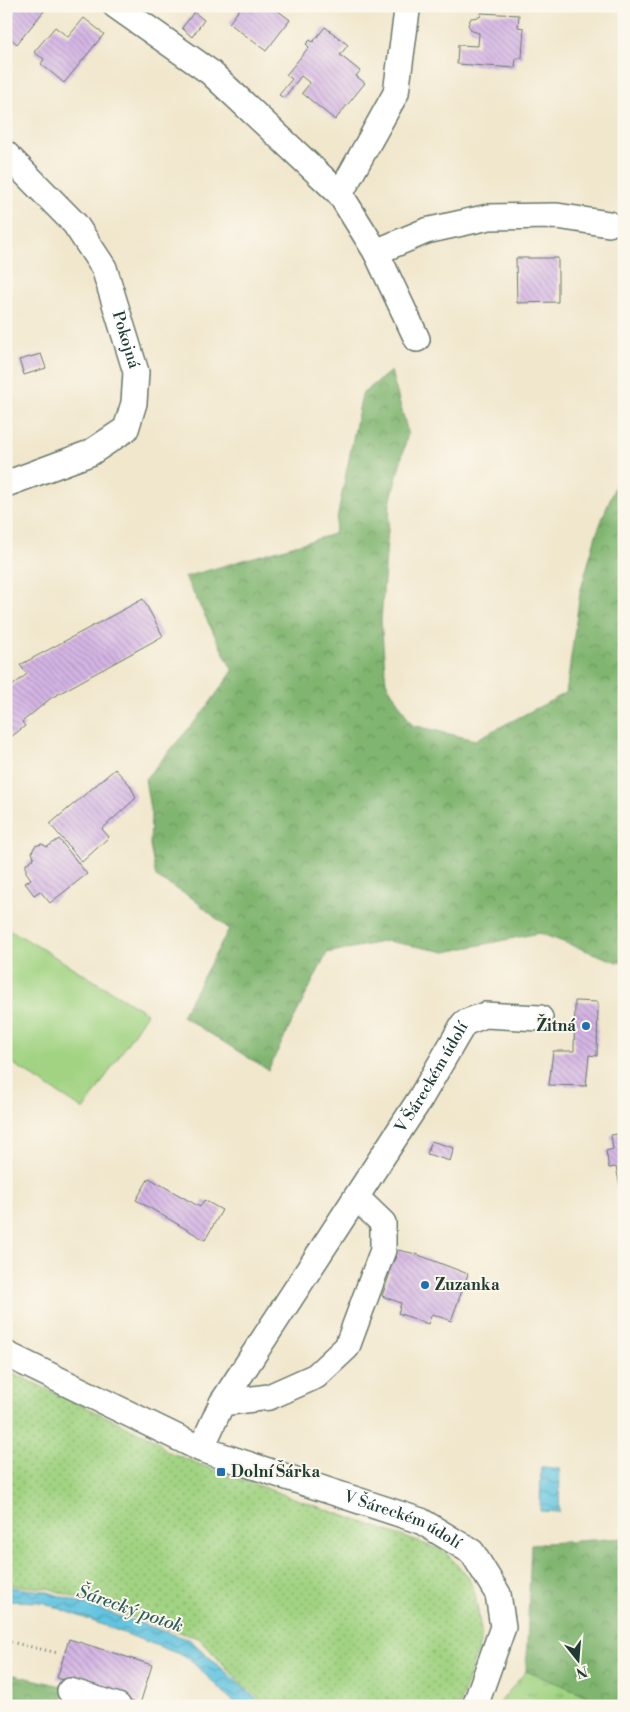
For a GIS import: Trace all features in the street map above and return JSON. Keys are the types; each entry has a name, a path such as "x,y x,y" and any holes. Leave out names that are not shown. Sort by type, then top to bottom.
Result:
{"street":[{"path":"116,6 210,72 340,194 376,252 417,339"},
{"path":"340,194 396,93 407,11 406,6"},
{"name":"Pokojná","path":"6,154 75,224 104,268 136,372 134,403 126,429 90,454 6,484"},
{"path":"376,252 426,232 489,216 557,216 609,224"},
{"name":"V Šáreckém údolí","path":"206,1438 222,1403 420,1100 464,1023 484,1015 540,1018"},
{"path":"222,1403 269,1397 316,1376 347,1347 383,1250 383,1223 356,1198"},
{"name":"V Šáreckém údolí","path":"6,1354 206,1438 421,1521 472,1552 498,1594 503,1627 474,1706"},
{"path":"70,1691 118,1706"}],"path":[{"path":"6,1641 58,1653"}],"green space":[{"path":"391,371 408,433 390,503 381,620 386,682 412,725 475,740 566,693 580,593 596,535 624,463 624,962 617,962 539,933 446,952 387,941 327,953 268,1070 182,1016 229,929 192,898 156,877 150,846 151,815 145,779 204,711 233,671 185,577 334,534 362,394"},
{"path":"6,927 147,1013 84,1110 6,1059"},
{"path":"6,1370 156,1440 166,1451 214,1470 444,1551 468,1576 475,1594 482,1637 459,1706 267,1706 247,1690 199,1638 48,1588 6,1585"},
{"path":"624,1538 624,1706 606,1706 574,1690 526,1671 531,1544"},
{"path":"526,1671 574,1690 606,1706 497,1706"},
{"path":"6,1673 66,1687 61,1706 6,1706"}],"water":[{"path":"541,1467 560,1468 559,1512 540,1511"},
{"path":"6,1587 45,1591 190,1640 264,1706 238,1706 187,1657 42,1602 6,1601"}],"building":[{"path":"6,6 48,6 17,44 6,35"},
{"path":"242,6 272,6 290,20 266,51 229,23"},
{"path":"194,12 204,20 192,37 182,28"},
{"path":"481,13 519,15 518,27 524,28 522,58 516,58 515,68 457,64 458,45 478,46 479,33 472,31 468,25 471,18 480,17"},
{"path":"84,18 104,34 64,83 41,64 44,59 34,52 55,27 68,37"},
{"path":"325,27 348,45 340,55 360,71 356,76 365,83 335,120 302,93 310,83 301,76 284,98 279,95 292,79 286,75 309,47 306,44 310,40 313,42"},
{"path":"516,258 558,258 558,302 517,303"},
{"path":"41,354 46,368 24,375 19,360"},
{"path":"143,599 163,636 51,698 22,722 25,726 11,737 8,733 6,735 6,691 27,674 20,665"},
{"path":"115,769 130,785 136,798 102,829 109,837 82,862 50,824"},
{"path":"59,839 87,874 50,903 40,891 34,895 25,883 31,879 26,872 26,864 34,858 32,852 35,846 42,844 47,847"},
{"name":"Žitná","path":"575,1001 598,1002 597,1056 589,1055 586,1086 549,1085 553,1051 574,1051"},
{"path":"624,1133 623,1200 616,1167 609,1168 606,1151 613,1149 611,1135"},
{"path":"431,1141 454,1148 450,1161 427,1154"},
{"path":"149,1178 200,1207 204,1200 222,1210 205,1240 136,1200"},
{"name":"Zuzanka","path":"398,1250 416,1254 468,1274 451,1321 432,1314 428,1324 398,1313 401,1303 382,1296 390,1273 381,1270 385,1259 394,1262"},
{"path":"69,1639 152,1665 140,1704 57,1678"}],"place":[{"name":"Žitná","path":"586,1026"},
{"name":"Zuzanka","path":"425,1285"},
{"name":"Dolní Šárka","path":"221,1472"}],"water label":[{"name":"Šárecký potok","path":"130,1609"}]}
